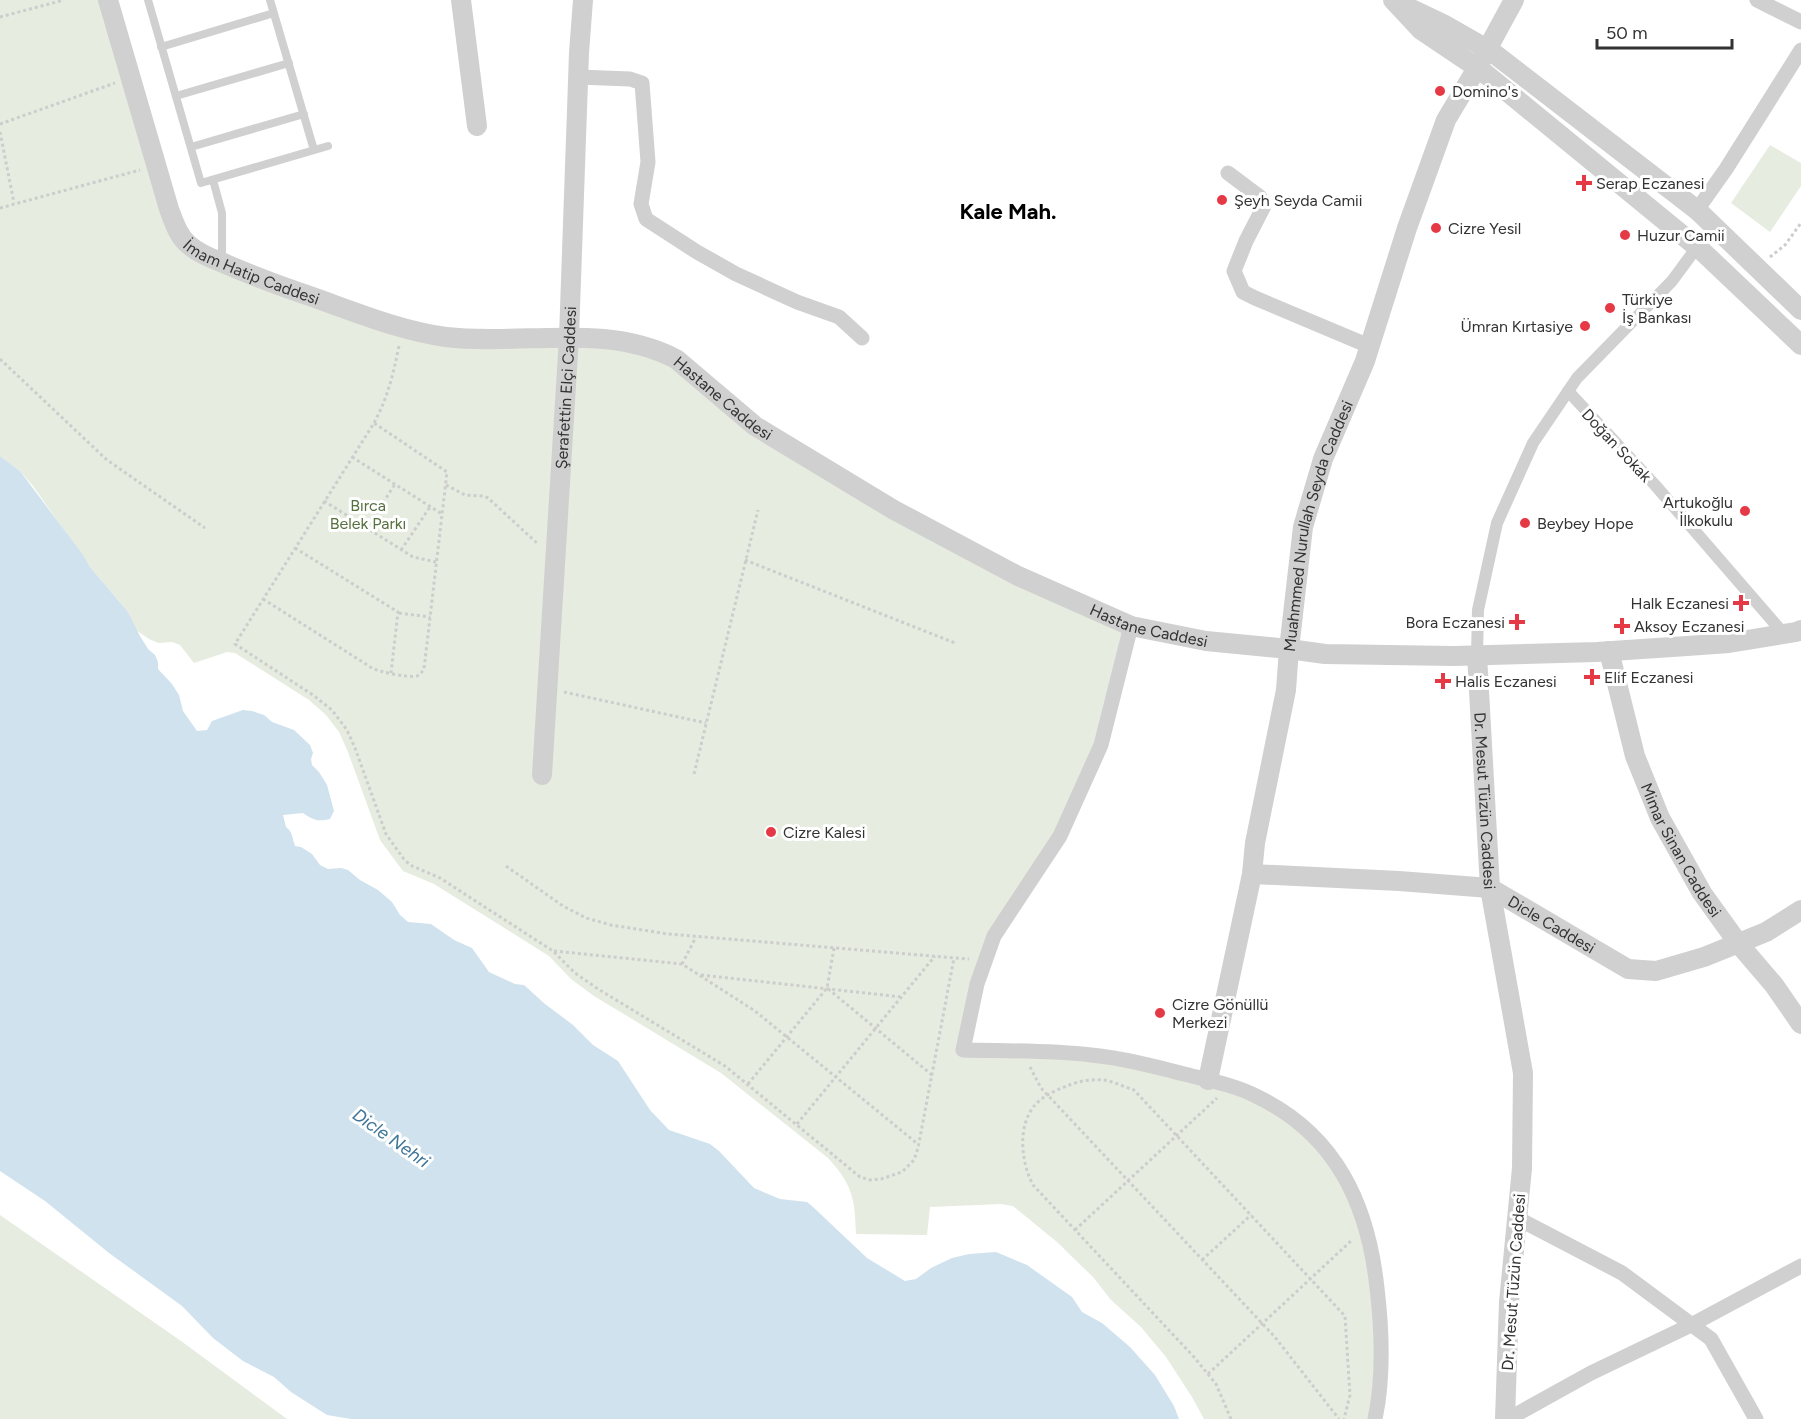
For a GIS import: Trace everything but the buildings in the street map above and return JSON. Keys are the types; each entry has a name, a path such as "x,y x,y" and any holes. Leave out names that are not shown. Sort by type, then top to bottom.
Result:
{"street":[{"name":"İmam Hatip Caddesi","path":"108,0 169,209 182,238 190,246 222,263 274,284 403,328 446,337 489,339 569,337"},
{"path":"461,0 477,126"},
{"name":"Şerafettin Elçi Caddesi","path":"542,775 569,337 583,0"},
{"path":"1393,0 1443,24 1487,49 1697,210 1801,310"},
{"path":"1393,0 1421,30 1477,68 1697,247 1801,345"},
{"name":"Muahmmed Nurullah Seyda Caddesi","path":"1208,1080 1252,874 1255,843 1286,690 1303,527 1323,459 1365,361 1407,228 1446,120 1514,0"},
{"path":"1757,0 1801,22"},
{"path":"1697,247 1697,210 1726,170 1801,50"},
{"path":"578,77 630,79 642,83 648,162 640,204 646,219 736,274 797,302 839,317 862,338"},
{"path":"1228,173 1260,197 1264,206 1234,271 1243,292 1370,346"},
{"name":"Dr. Mesut Tüzün Caddesi","path":"1507,1419 1509,1302 1522,1167 1524,1073 1490,888 1477,655 1478,610 1497,523 1533,443 1577,378 1672,282 1697,247"},
{"name":"Hastane Caddesi","path":"569,337 653,349 676,359 755,426 894,510 1018,576 1092,611 1131,626 1206,641 1325,654 1477,655 1609,651 1729,643 1792,632"},
{"name":"Doğan Sokak","path":"1568,392 1792,632"},
{"path":"1131,626 1101,745 1060,836 994,936 977,984 963,1050 1089,1054 1133,1061 1208,1080 1256,1096 1306,1128 1321,1142 1345,1177 1366,1228 1375,1263 1380,1316 1380,1393 1375,1419"},
{"name":"Mimar Sinan Caddesi","path":"1609,651 1635,756 1660,818 1702,893 1738,943 1774,985 1801,1024"},
{"name":"Dicle Caddesi","path":"1252,874 1490,888 1628,969 1656,971 1704,957 1766,932 1801,910"},
{"path":"1517,1218 1622,1273 1711,1339 1756,1419"},
{"path":"1507,1419 1591,1373 1691,1325 1801,1266"}],"lane":[{"path":"148,0 201,183 328,146"},
{"path":"270,0 314,150"},
{"path":"161,47 274,14"},
{"path":"176,96 289,63"},
{"path":"191,147 304,114"},
{"path":"213,180 222,213 222,263"}],"path":[{"path":"0,17 64,0"},
{"path":"0,124 130,78"},
{"path":"0,132 15,204"},
{"path":"0,208 156,165"},
{"path":"1757,268 1785,245 1801,223"},
{"path":"403,328 393,379 374,423 235,644 332,710 347,730 386,834 403,858 416,868 440,878 553,951 575,973 598,989 725,1066 853,1172 870,1180 902,1172 914,1160 919,1145 954,958"},
{"path":"0,359 107,460 205,528"},
{"path":"263,599 372,668 414,676 422,673 447,472 374,423"},
{"path":"352,457 442,514"},
{"path":"366,528 395,484"},
{"path":"445,484 465,495 488,498 555,560"},
{"path":"324,501 412,557 436,562"},
{"path":"401,550 430,507"},
{"path":"694,774 758,510"},
{"path":"295,548 398,612 430,617"},
{"path":"746,560 955,643"},
{"path":"392,673 398,612"},
{"path":"547,688 706,723"},
{"path":"506,866 562,906 586,918 611,925 668,934 986,960"},
{"path":"682,964 697,936"},
{"path":"747,1084 827,988 834,948"},
{"path":"553,951 682,964 755,1011 919,1145"},
{"path":"797,1124 935,956"},
{"path":"698,975 902,997"},
{"path":"827,988 932,1075"},
{"path":"1024,1051 1035,1077 1048,1095 1262,1324 1342,1419"},
{"path":"1232,1419 1220,1393 1194,1357 1033,1185 1025,1165 1023,1145 1026,1122 1036,1104 1048,1095 1073,1083 1093,1080 1105,1080 1134,1090 1345,1316 1350,1395 1342,1419"},
{"path":"1075,1230 1229,1086"},
{"path":"1202,1260 1251,1215"},
{"path":"1208,1374 1366,1228"}],"green space":[{"name":"Bırca Belek Parkı","path":"0,0 108,0 182,238 403,328 653,349 755,426 1131,626 1101,745 1060,836 994,936 963,1050 1089,1054 1256,1096 1334,1159 1375,1263 1375,1419 1204,1419 1166,1357 1141,1327 1111,1300 1093,1277 1057,1242 1013,1206 1001,1204 930,1207 927,1235 856,1234 851,1192 828,1158 721,1073 594,996 571,979 549,956 434,884 403,871 380,840 339,732 326,715 309,700 235,653 227,652 194,663 180,645 172,642 158,643 136,630 128,612 90,567 33,486 20,471 0,456"},
{"path":"1770,145 1801,163 1801,186 1770,232 1731,203"},
{"path":"0,1215 181,1341 287,1419 0,1419"}],"water":[{"name":"Dicle Nehri","path":"0,456 20,471 90,567 128,612 148,649 155,655 158,669 179,695 183,711 197,731 207,730 212,721 243,710 252,711 294,730 310,745 313,753 312,765 327,785 334,811 330,819 322,820 313,819 303,813 283,815 295,846 312,854 320,865 328,869 348,870 378,890 392,902 400,915 408,922 431,924 454,940 472,948 489,972 515,984 524,985 573,1025 593,1045 618,1061 650,1110 669,1130 710,1144 754,1188 780,1199 807,1202 867,1258 905,1281 916,1279 931,1268 952,1258 969,1254 996,1252 1027,1265 1072,1297 1082,1312 1102,1323 1130,1347 1155,1375 1174,1406 1179,1419 351,1419 327,1415 291,1392 274,1377 243,1361 213,1338 182,1306 109,1253 45,1201 0,1171"}],"place":[{"name":"Domino's","path":"1440,91"},
{"name":"Serap Eczanesi","path":"1584,183"},
{"name":"Şeyh Seyda Camii","path":"1222,200"},
{"name":"Cizre Yesil","path":"1436,228"},
{"name":"Huzur Camii","path":"1625,235"},
{"name":"Türkiye İş Bankası","path":"1610,308"},
{"name":"Ümran Kırtasiye","path":"1585,326"},
{"name":"Artukoğlu İlkokulu","path":"1745,511"},
{"name":"Beybey Hope","path":"1525,523"},
{"name":"Halk Eczanesi","path":"1741,603"},
{"name":"Bora Eczanesi","path":"1517,622"},
{"name":"Aksoy Eczanesi","path":"1622,626"},
{"name":"Elif Eczanesi","path":"1592,677"},
{"name":"Halis Eczanesi","path":"1443,681"},
{"name":"Cizre Kalesi","path":"771,832"},
{"name":"Cizre Gönüllü Merkezi","path":"1160,1013"}],"district":[{"name":"Kale Mah.","path":"1008,211"}]}
